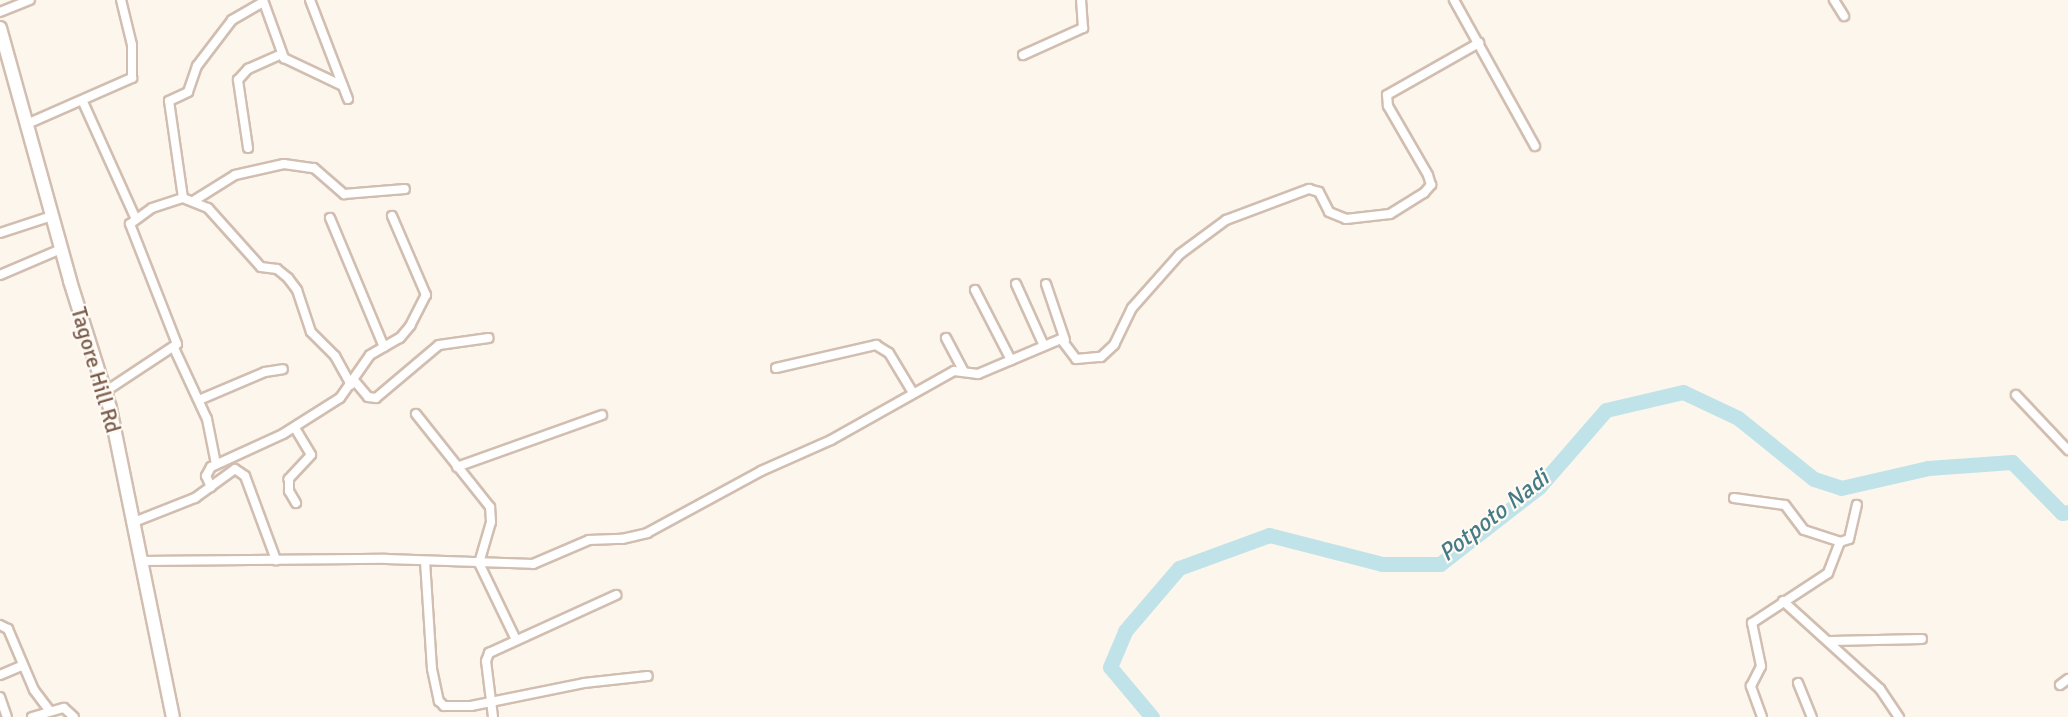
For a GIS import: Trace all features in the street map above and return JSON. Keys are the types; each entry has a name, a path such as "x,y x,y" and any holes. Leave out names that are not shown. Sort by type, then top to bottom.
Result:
{"main road":[{"name":"Tagore Hill Rd","path":"0,28 61,249 105,392 173,717"}],"street":[{"path":"0,12 30,0"},
{"path":"27,124 83,102 132,78 135,73 129,21 121,0"},
{"path":"183,198 169,101 188,92 197,66 232,20 264,1 273,0"},
{"path":"310,0 348,99"},
{"path":"1023,56 1083,28 1081,0"},
{"path":"1454,0 1535,146"},
{"path":"1834,0 1844,16"},
{"path":"264,1 281,54 290,62 343,86"},
{"path":"1046,284 1065,339 1080,360 1106,354 1114,345 1128,313 1180,254 1207,232 1248,211 1313,189 1322,195 1329,212 1346,219 1390,214 1424,193 1431,185 1428,175 1388,106 1387,95 1479,43"},
{"path":"248,148 238,80 248,69 281,54"},
{"path":"83,102 135,217 131,229 176,334 174,348 200,400 210,428 216,464"},
{"path":"195,201 235,174 284,164 314,168 344,194 405,189"},
{"path":"135,217 183,198 208,208 261,267 277,269 288,278 297,290 311,332 334,356 352,382 368,397 376,398 439,345 489,338"},
{"path":"0,233 52,216"},
{"path":"211,487 206,476 216,464 295,428 340,398 370,355 406,332 427,300 392,216"},
{"path":"330,218 384,347"},
{"path":"0,275 61,249"},
{"path":"1016,284 1044,346"},
{"path":"975,290 1011,360"},
{"path":"946,338 964,372"},
{"path":"142,561 298,560 533,564 582,542 647,533 954,371 978,374 1065,339"},
{"path":"776,368 876,345 889,353 913,393"},
{"path":"105,392 174,348"},
{"path":"200,400 265,372 283,369"},
{"path":"2016,395 2068,450"},
{"path":"416,414 490,507 491,522 479,563 516,640"},
{"path":"457,467 602,415"},
{"path":"295,428 311,455 289,479 289,491 296,503"},
{"path":"134,522 189,501 211,487 229,471 241,471 280,560"},
{"path":"1734,498 1785,505 1804,530 1840,543 1849,539 1857,505"},
{"path":"1762,717 1751,686 1752,675 1761,666 1751,626 1756,619 1828,573 1840,543"},
{"path":"425,561 430,650 439,701 449,708 492,703 584,683 648,676"},
{"path":"493,717 486,657 492,650 616,595"},
{"path":"1783,601 1831,641 1880,689 1899,717"},
{"path":"0,625 8,629 34,690 50,711"},
{"path":"1831,641 1922,639"},
{"path":"0,675 23,665"},
{"path":"2060,685 2068,679"},
{"path":"1798,683 1812,717"},
{"path":"0,697 7,717"},
{"path":"32,717 64,708 74,717"}],"waterway":[{"name":"Potpoto Nadi","path":"1152,717 1110,667 1125,631 1179,568 1269,535 1382,564 1440,564 1539,487 1606,410 1683,392 1738,418 1814,479 1841,488 1928,468 2012,462 2062,513 2068,512"}]}
